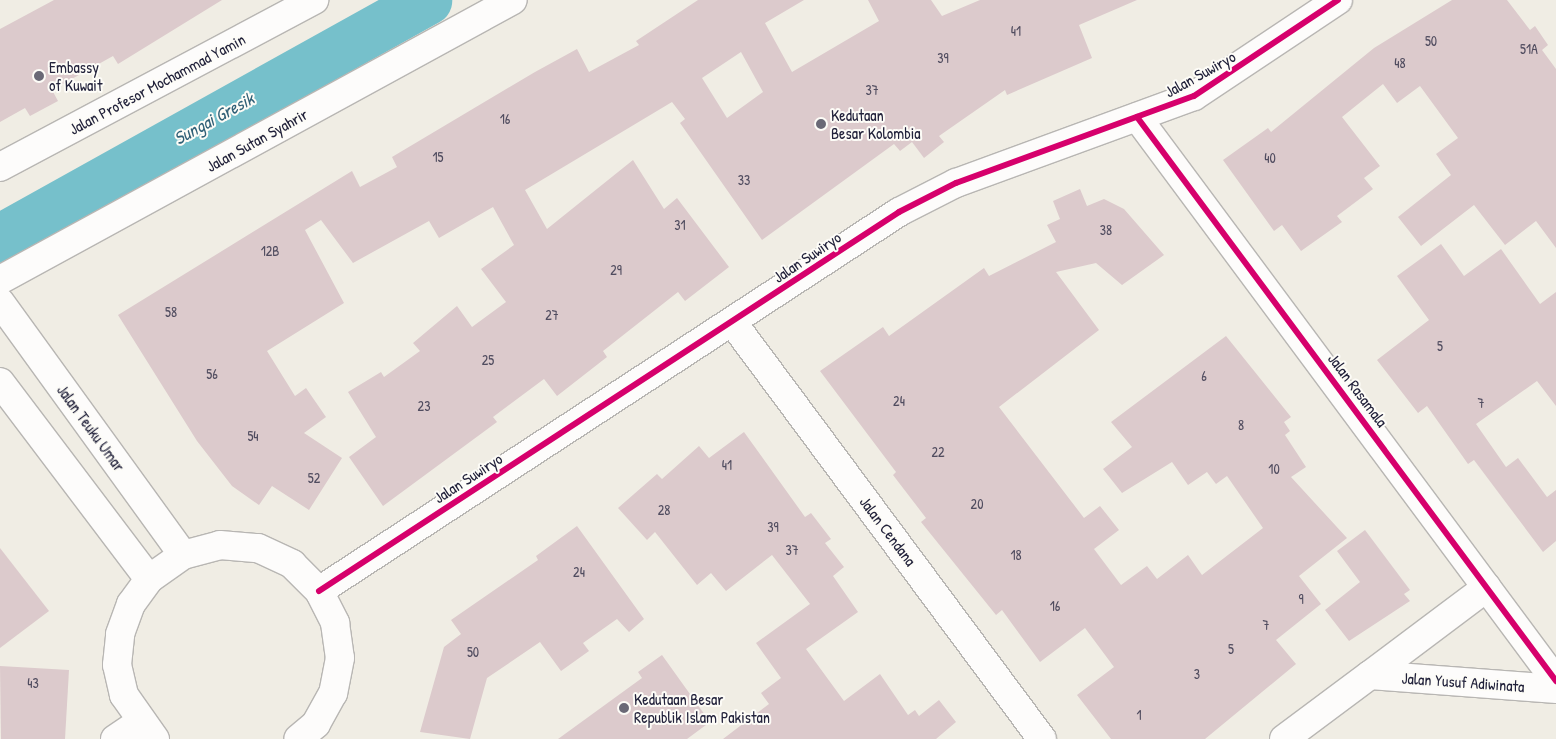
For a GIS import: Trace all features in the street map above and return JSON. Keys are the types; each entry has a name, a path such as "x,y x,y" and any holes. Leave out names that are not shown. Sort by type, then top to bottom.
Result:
{"street":[{"name":"Jalan Profesor Mochammad Yamin","path":"0,168 314,0"},
{"name":"Jalan Sutan Syahrir","path":"0,280 513,0"},
{"name":"Jalan Suwiryo","path":"319,591 733,323 899,212 956,184 1194,96 1227,77 1338,0"},
{"name":"Jalan Rasamala","path":"1137,117 1556,680"},
{"name":"Jalan Teuku Umar","path":"0,302 183,555"},
{"name":"Jalan Cendana","path":"733,323 1042,739"},
{"path":"0,382 149,579"},
{"path":"116,739 147,731 124,696 117,665 120,634 130,604 149,579 183,555 220,545 258,548 292,564 319,591 335,623 340,658 334,693 314,734"},
{"name":"Jalan Yusuf Adiwinata","path":"1284,739 1486,587"},
{"name":"Jalan Yusuf Adiwinata","path":"1370,675 1556,689"}],"building":[{"path":"54,0 222,0 118,64 113,56 52,90 58,101 30,116 25,108 0,122 0,29"},
{"path":"698,0 804,0 765,23 792,72 879,21 868,0 931,0 942,16 980,0 1137,0 1079,25 1092,58 1007,95 1005,90 939,136 944,142 924,158 912,142 900,151 894,144 762,240 680,123 685,119 672,102 525,190 547,229 633,160 664,209 677,198 729,267 685,301 678,292 603,351 607,357 557,396 544,379 493,417 497,422 383,506 349,457 376,437 348,392 381,372 384,377 420,351 413,343 457,306 472,327 506,302 481,269 514,245 493,207 439,238 429,221 353,263 321,220 305,230 344,303 267,351 295,396 306,388 326,417 304,433 342,458 309,510 272,486 259,505 232,486 197,441 118,315 352,171 360,187 397,167 392,157 577,49 589,72 639,45 636,41","holes":["741,52 763,92 727,118 702,78"]},
{"path":"1452,0 1507,0 1530,30 1535,26 1548,45 1542,50 1556,69 1556,248 1536,221 1505,245 1474,205 1421,246 1398,217 1451,175 1436,154 1458,138 1420,86 1397,103 1383,84 1342,117 1380,166 1364,178 1373,189 1337,216 1342,222 1301,251 1282,225 1274,231 1223,160 1268,128 1271,132 1374,48"},
{"path":"1080,189 1087,206 1104,199 1124,209 1164,255 1122,285 1096,263 1056,272 1099,330 999,407 1084,518 1100,506 1119,530 1094,549 1121,585 1147,566 1157,579 1188,555 1202,575 1263,528 1227,476 1216,484 1207,472 1188,485 1172,462 1122,493 1103,469 1132,447 1111,422 1226,336 1291,417 1284,422 1290,431 1285,435 1306,467 1291,477 1347,538 1299,576 1321,604 1276,640 1296,664 1205,739 1111,739 1077,695 1114,667 1085,628 1040,662 1002,610 996,615 921,522 926,518 893,475 896,472 820,371 883,327 889,336 984,268 989,276 1056,242 1047,225 1060,219 1053,201"},
{"path":"1441,244 1464,276 1501,249 1540,304 1556,292 1556,406 1537,381 1476,424 1506,467 1518,458 1547,497 1556,490 1556,541 1543,552 1474,460 1468,464 1427,406 1418,413 1377,360 1429,320 1397,276"},
{"path":"744,432 805,517 811,513 831,539 825,543 844,567 833,576 858,612 806,649 844,701 880,674 908,715 915,710 919,716 939,700 956,722 936,739 723,739 769,704 761,693 781,678 756,643 810,604 772,555 726,591 711,573 697,585 655,532 647,540 618,508 657,474 662,479 699,446 709,458"},
{"path":"577,526 644,619 629,632 617,619 583,643 589,651 561,671 540,642 487,678 470,739 420,732 444,647 461,634 451,620 538,560 536,556"},
{"path":"1365,530 1410,590 1404,594 1410,601 1349,641 1325,610 1360,582 1337,551"},
{"path":"0,548 49,611 0,648"},
{"path":"662,655 710,722 687,739 558,739 642,678 638,672"},
{"path":"0,666 69,670 65,739 1,739"}],"waterway":[{"name":"Sungai Gresik","path":"0,238 427,0"}],"cycle path":[{"path":"319,591 899,212 956,183 1194,96 1338,0"},
{"path":"1137,117 1556,681"}],"place":[{"name":"Embassy of Kuwait","path":"39,76"},
{"name":"Kedutaan Besar Kolombia","path":"821,124"},
{"name":"Kedutaan Besar Republik Islam Pakistan","path":"624,708"}]}
